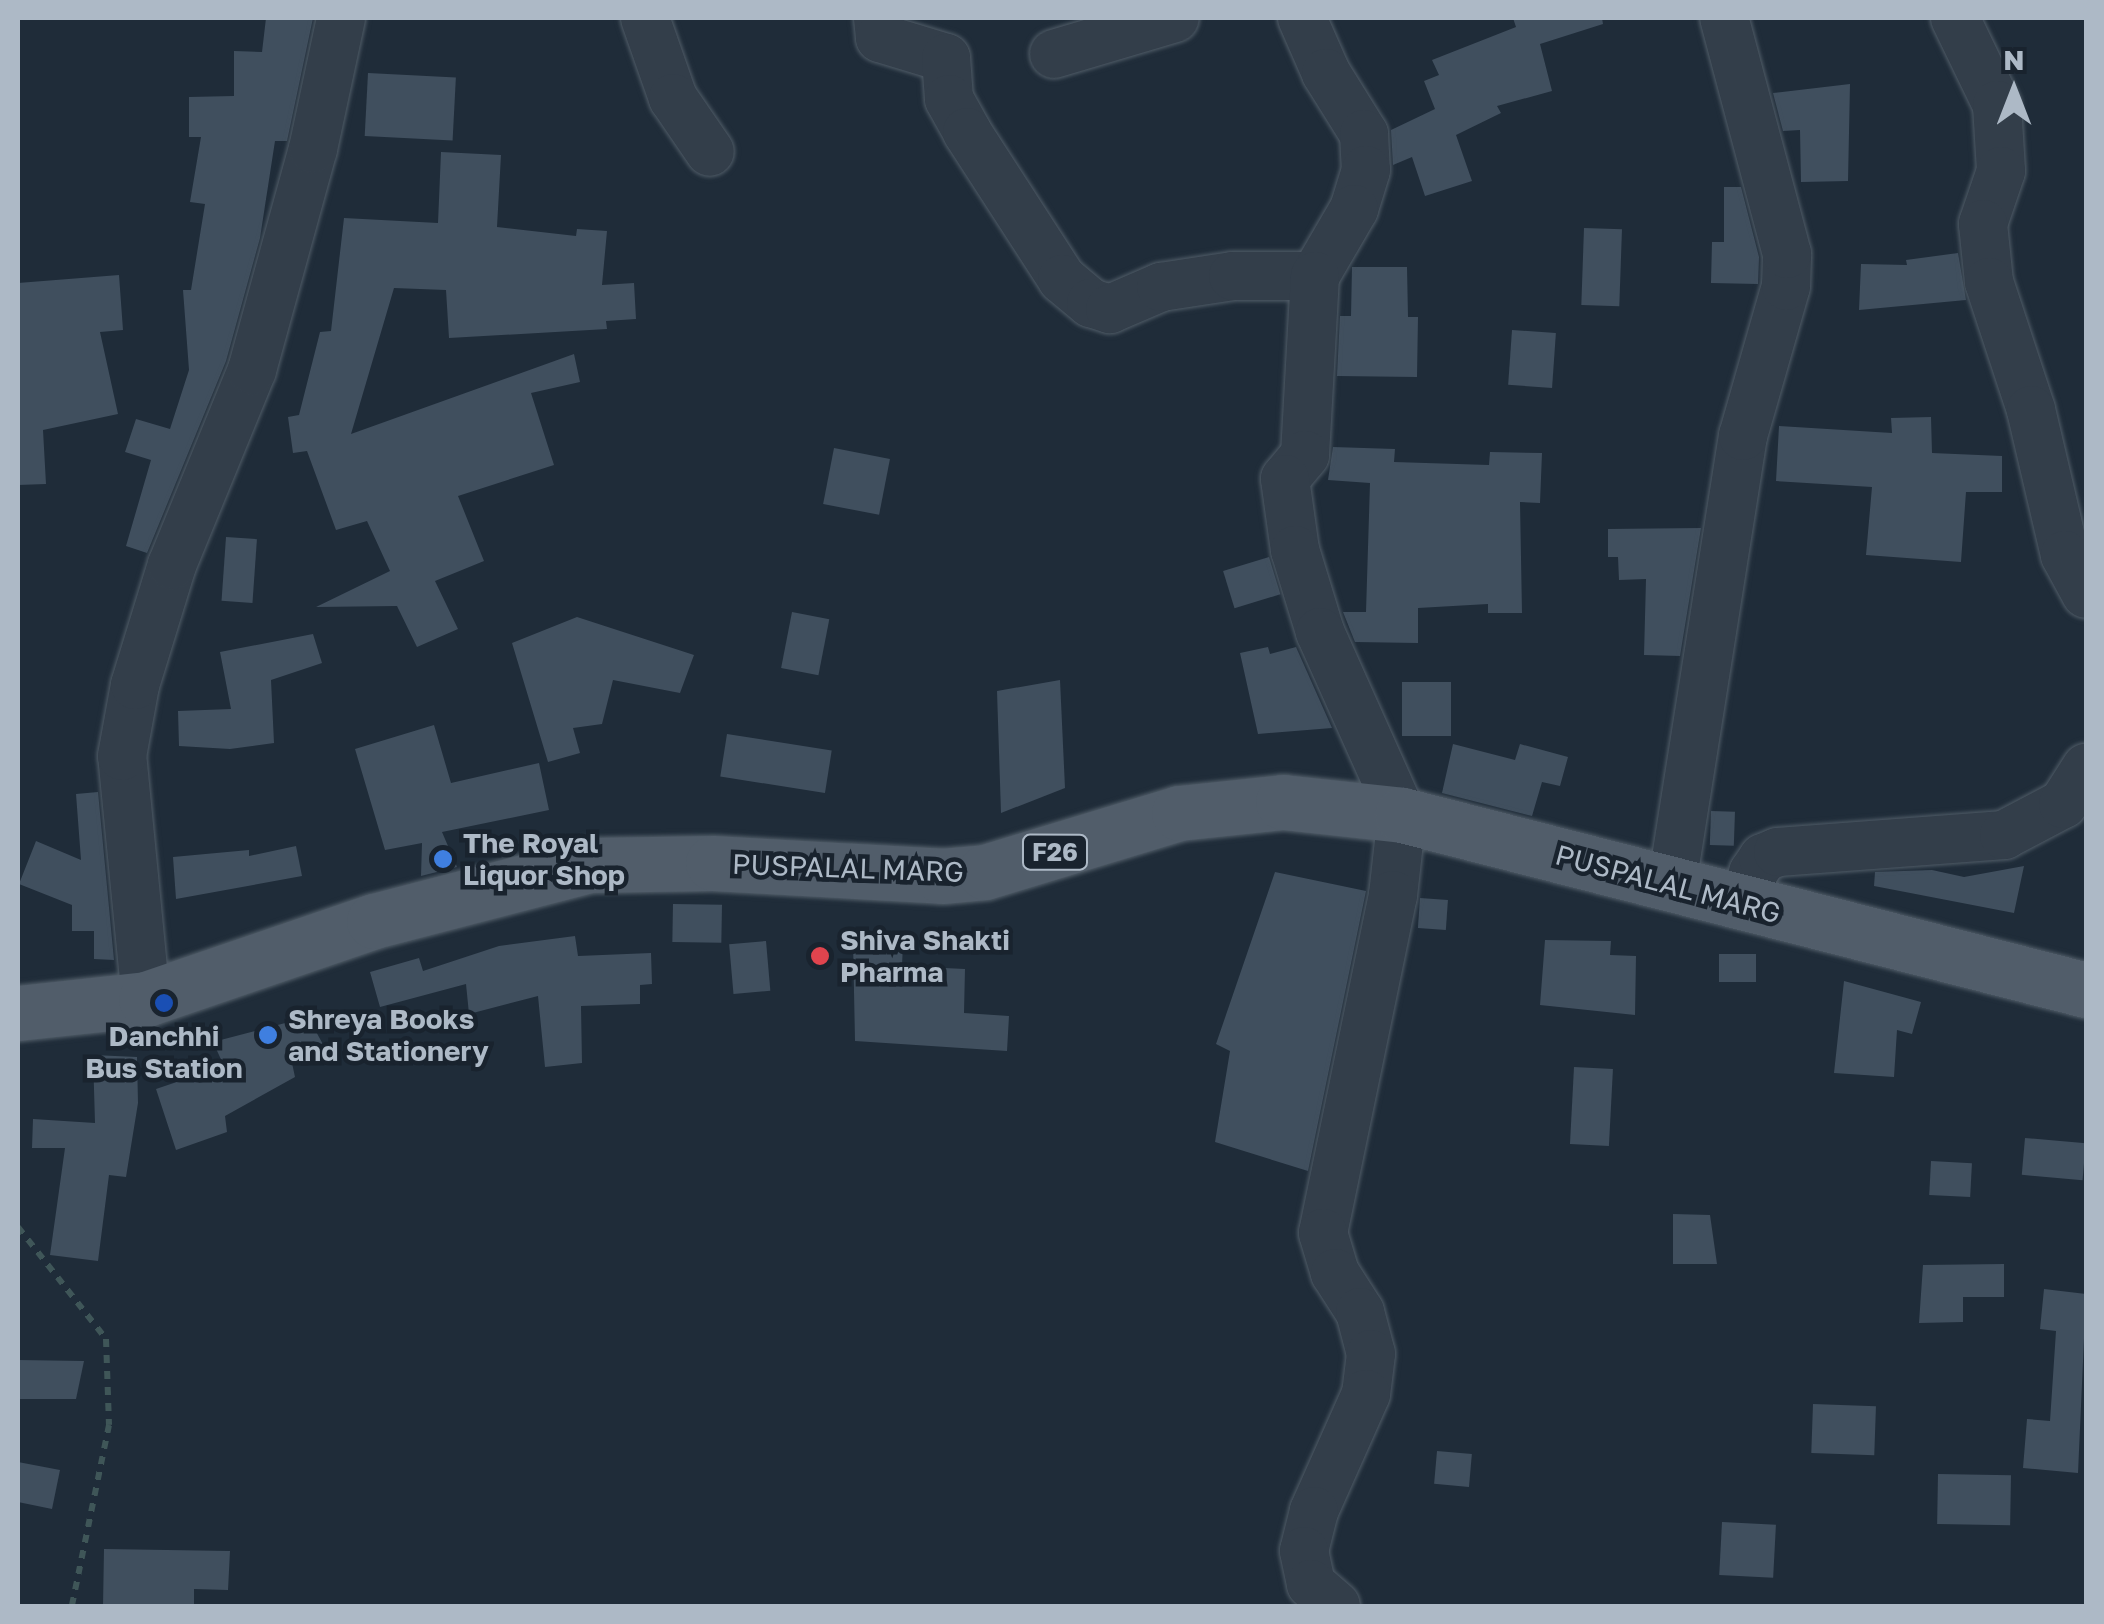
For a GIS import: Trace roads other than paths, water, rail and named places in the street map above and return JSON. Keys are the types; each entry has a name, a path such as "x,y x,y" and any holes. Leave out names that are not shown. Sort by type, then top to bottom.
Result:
{"main road":[{"name":"PUSPALAL MARG","path":"18,1013 146,1000 374,921 589,865 714,863 942,876 985,872 1179,813 1238,803 1326,803 1402,816 2086,990"}],"street":[{"path":"146,1000 122,756 135,685 172,565 252,370 314,149 341,18"},
{"path":"645,18 673,98 710,152"},
{"path":"878,18 880,38 946,58 949,99 966,132 1062,279 1091,303 1110,308 1161,287 1234,276 1315,276"},
{"path":"1054,54 1174,18"},
{"path":"1302,18 1326,73 1364,134 1366,170 1354,208 1315,276 1305,455 1285,479 1295,550 1320,632 1402,816 1393,895 1323,1233 1335,1273 1360,1312 1371,1354 1366,1394 1314,1511 1304,1551 1311,1584 1336,1606"},
{"path":"1672,884 1744,436 1786,286 1787,254 1724,18"},
{"path":"1955,18 1996,104 2001,171 1983,224 1989,282 2031,410 2065,555 2086,594"},
{"path":"1747,905 1754,874 1763,858 1778,852 2004,835 2064,804 2086,768"}],"place":[{"name":"The Royal Liquor Shop","path":"443,859"},
{"name":"Shiva Shakti Pharma","path":"820,956"},
{"name":"Danchhi Bus Station","path":"164,1003"},
{"name":"Shreya Books and Stationery","path":"268,1035"}]}
